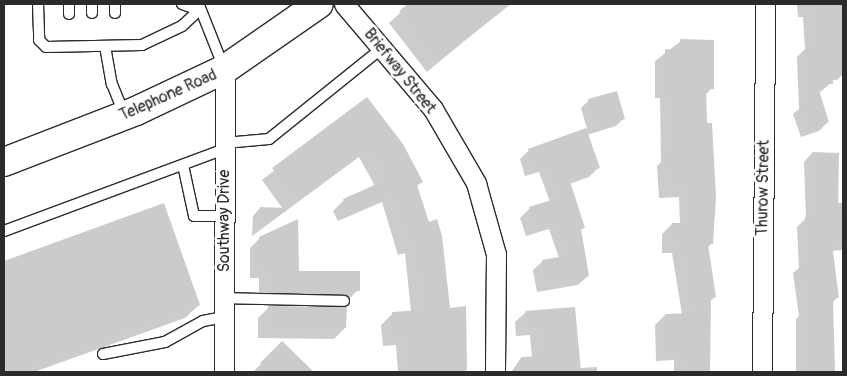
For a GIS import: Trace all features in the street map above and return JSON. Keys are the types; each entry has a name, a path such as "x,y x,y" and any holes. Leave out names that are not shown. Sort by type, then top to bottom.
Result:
{"main road":[{"name":"Telephone Road","path":"4,162 124,115 225,69 319,4"}],"street":[{"name":"Briefway Street","path":"344,4 433,109 476,183 496,254 495,372"},
{"name":"Thurow Street","path":"762,372 765,4"},
{"name":"Southway Drive","path":"224,372 225,69"}],"lane":[{"path":"38,4 41,45 70,41 142,45 182,26 199,7"},
{"path":"182,4 199,7"},
{"path":"199,7 225,69"},
{"path":"112,42 112,84 124,115"},
{"path":"4,232 183,165 224,146 269,138 382,48"},
{"path":"183,165 194,216 224,216"},
{"path":"102,354 165,342 224,308 344,301"}],"building":[{"path":"408,4 511,4 439,61 399,11"},
{"path":"812,4 836,4 837,12 843,12 843,71 832,72 833,84 817,84 829,122 810,129 802,104 808,102 806,47 814,46"},
{"path":"680,39 714,40 714,89 706,89 707,123 712,123 716,197 713,244 708,244 716,297 711,298 710,372 684,372 683,351 666,351 665,314 693,313 682,243 671,243 672,223 690,223 688,187 669,189 666,154 670,154 665,49 680,50"},
{"path":"617,91 625,119 596,127 588,99"},
{"path":"367,97 403,144 423,182 417,185 429,222 437,219 442,236 450,308 466,306 467,370 409,372 406,335 394,336 392,312 423,310 416,243 410,245 393,192 349,211 343,199 388,179 370,147 297,202 272,168"},
{"path":"586,128 600,168 569,178 585,228 581,229 589,276 546,283 542,260 570,255 558,220 535,227 529,207 561,197 548,163 535,168 528,149"},
{"path":"812,152 839,153 838,214 843,214 843,243 832,244 839,298 833,298 835,372 804,372 804,309 807,309 801,263 807,263 805,217 814,217"},
{"path":"164,203 200,305 13,372 4,345 4,261"},
{"path":"260,207 289,208 259,230"},
{"path":"298,219 299,271 360,271 360,291 347,291 347,295 268,292 268,269 259,269 259,237"},
{"path":"268,306 347,307 346,328 268,327"},
{"path":"575,307 581,372 522,372 521,357 542,356 540,325 526,326 525,311"},
{"path":"282,341 314,372 269,372 260,363"}]}
